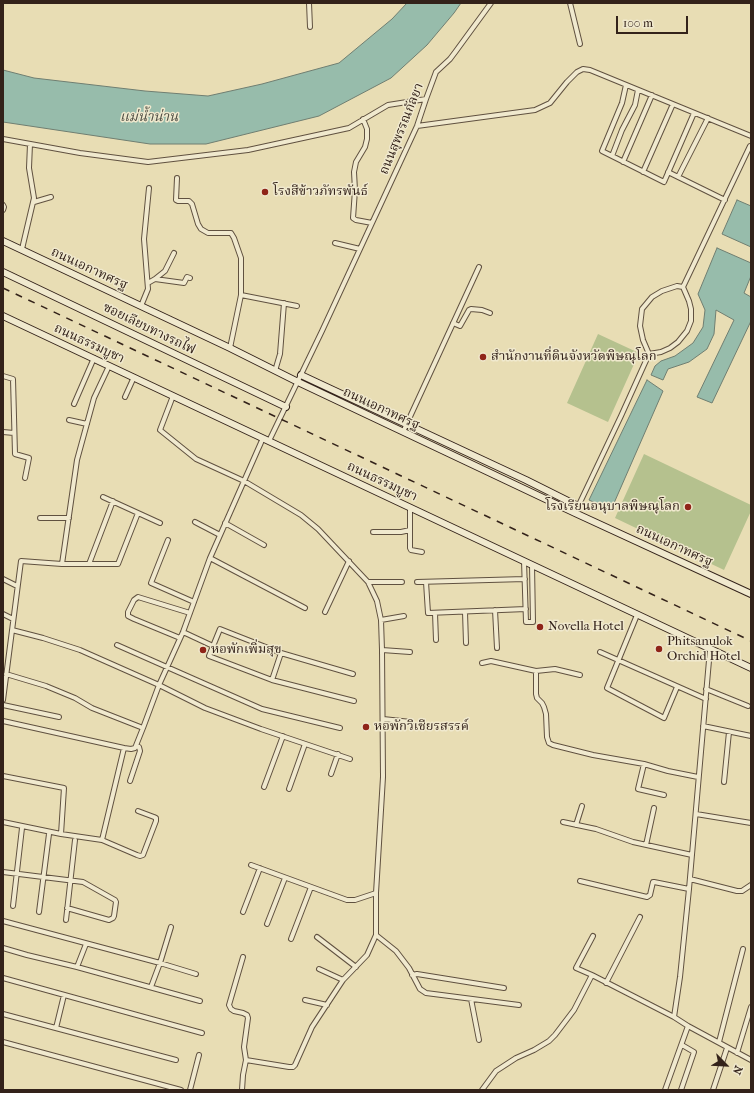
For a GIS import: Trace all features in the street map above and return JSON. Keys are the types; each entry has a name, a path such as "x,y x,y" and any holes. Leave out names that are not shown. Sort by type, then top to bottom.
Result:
{"main road":[{"name":"ถนนเอกาทศรฐ","path":"3,240 403,432 751,594"},
{"name":"ซอยเลียบทางรถไฟ","path":"3,272 286,407"},
{"name":"ถนนธรรมบูชา","path":"3,316 751,668"},
{"path":"301,375 526,480 578,506"}],"street":[{"path":"309,3 310,28"},
{"name":"ถนนสุพรรณกัลยา","path":"269,441 417,126 436,72 453,55 490,3"},
{"path":"570,3 580,44"},
{"path":"417,126 534,110 550,102 567,82 583,69 590,70 751,136"},
{"path":"626,85 622,103 602,151 664,182 694,112"},
{"path":"612,156 622,130 635,105 638,90"},
{"path":"623,162 652,95"},
{"path":"3,139 80,153 148,162 248,150 349,128 388,105 426,99"},
{"path":"643,172 673,104"},
{"path":"678,177 708,118"},
{"path":"363,119 367,129 367,139 365,147 356,162 354,172 355,190 353,218 372,223"},
{"path":"22,249 34,202 29,168 30,144"},
{"path":"649,354 661,352 670,348 688,331 692,316 689,301 683,287 751,145"},
{"path":"668,172 725,200"},
{"path":"177,178 176,200 189,201 192,204 201,229 208,233 230,233 234,238 241,258 241,295 230,348"},
{"path":"141,306 148,289 144,239 149,188"},
{"path":"34,202 51,197"},
{"path":"3,205 3,210"},
{"path":"335,243 360,249"},
{"path":"148,283 165,271 174,253"},
{"path":"403,432 479,267"},
{"path":"155,279 184,282 188,277 190,278"},
{"path":"575,513 649,354 643,340 640,326 642,309 652,297 662,291 677,286 683,287"},
{"path":"241,295 297,306"},
{"path":"275,371 280,354 284,303"},
{"path":"453,323 460,326 471,309 482,310 490,313"},
{"path":"74,404 94,358"},
{"path":"62,564 77,460 94,398 109,366"},
{"path":"3,376 13,379 15,454 29,458 25,478"},
{"path":"125,397 134,377"},
{"path":"173,396 160,430 196,459 244,481 301,515 318,529 368,582 377,601 381,620 383,777 376,893 376,935 367,956 343,980 312,1027 293,1067 246,1060"},
{"path":"69,420 87,424"},
{"path":"3,432 14,433"},
{"path":"3,721 124,748 131,749 136,746 159,685 168,668 190,613 210,558 263,438"},
{"path":"104,497 160,523"},
{"path":"88,564 113,501"},
{"path":"410,507 410,549 422,552"},
{"path":"3,700 21,561 62,564 118,564 138,513"},
{"path":"40,518 69,518"},
{"path":"195,522 220,535"},
{"path":"225,523 264,545"},
{"path":"372,532 400,532 410,530"},
{"path":"168,540 151,583 194,602"},
{"path":"210,558 306,608"},
{"path":"325,612 349,561"},
{"path":"524,561 526,622 533,622 532,565"},
{"path":"3,579 17,586"},
{"path":"417,582 525,579"},
{"path":"368,582 402,582"},
{"path":"426,582 428,613 526,609"},
{"path":"180,638 128,616 128,612 134,600 138,597 190,613"},
{"path":"495,610 497,648"},
{"path":"465,612 466,643"},
{"path":"435,613 436,640"},
{"path":"3,614 13,619"},
{"path":"637,614 607,688 664,718 677,687"},
{"path":"381,620 404,616"},
{"path":"12,630 80,650 159,685 205,708 261,729 350,758"},
{"path":"353,674 282,653 220,630 209,656 272,680 354,701"},
{"path":"182,632 213,646"},
{"path":"117,645 262,709 340,728"},
{"path":"674,1017 680,977 690,879 710,649"},
{"path":"382,650 410,652"},
{"path":"600,652 706,699"},
{"path":"272,680 282,653"},
{"path":"482,663 491,661 536,670 555,669 580,675"},
{"path":"536,670 536,694 537,698 542,703 546,714 547,737 549,743 593,755 644,764 698,777"},
{"path":"6,674 46,686 75,698 92,708 144,728"},
{"path":"706,690 748,706"},
{"path":"3,704 59,717"},
{"path":"383,719 412,722"},
{"path":"703,726 751,736"},
{"path":"724,782 729,732"},
{"path":"264,787 283,736"},
{"path":"289,789 305,744"},
{"path":"130,781 140,751 139,747 136,746"},
{"path":"102,840 124,748"},
{"path":"331,774 338,754"},
{"path":"644,764 638,789 664,795"},
{"path":"3,776 64,788 61,834"},
{"path":"576,825 582,806"},
{"path":"646,845 654,808"},
{"path":"3,822 61,834 102,840 140,856 143,854 156,818 138,811"},
{"path":"696,814 751,823"},
{"path":"563,822 596,829 633,842 692,855"},
{"path":"13,906 22,828"},
{"path":"39,912 49,834"},
{"path":"66,920 75,840"},
{"path":"251,865 347,900 356,900 376,893"},
{"path":"243,912 260,868"},
{"path":"3,872 83,882 115,900 116,904 114,916 109,920 67,908"},
{"path":"267,924 285,878"},
{"path":"690,879 737,892 751,886"},
{"path":"580,881 647,897 650,895 652,882 689,889"},
{"path":"291,939 311,887"},
{"path":"606,983 640,917"},
{"path":"3,921 196,974"},
{"path":"152,987 171,927"},
{"path":"376,935 396,951 409,968 420,989 426,993 519,1006"},
{"path":"593,936 576,968 674,1017 727,1048 751,1060"},
{"path":"317,937 356,967"},
{"path":"78,967 86,944"},
{"path":"3,948 200,1001"},
{"path":"719,1042 743,949"},
{"path":"242,1090 246,1060 244,1047 248,1018 244,1013 231,1009 230,1005 243,957"},
{"path":"319,969 343,980"},
{"path":"412,975 417,974 504,988"},
{"path":"482,1090 496,1071 549,1041 555,1035 574,1010 592,975"},
{"path":"3,978 202,1033"},
{"path":"56,1028 64,995"},
{"path":"471,999 479,1040"},
{"path":"305,1000 327,1005"},
{"path":"737,1053 751,1007"},
{"path":"3,1014 176,1060"},
{"path":"665,1090 688,1026"},
{"path":"3,1042 181,1090"},
{"path":"681,1090 694,1052 682,1045"},
{"path":"713,1090 727,1048"},
{"path":"190,1090 199,1054"}],"green space":[{"path":"598,334 639,353 608,422 567,403"},
{"path":"644,454 751,505 751,511 724,570 615,518"}],"water":[{"name":"แม่น้ำน่าน","path":"407,3 461,3 427,45 391,78 319,116 206,144 150,144 3,122 3,70 34,78 145,91 208,96 262,84 339,63 392,19"},
{"path":"737,200 751,206 751,247 722,234"},
{"path":"717,248 751,263 751,276 744,293 751,297 751,321 712,403 697,397 734,320 716,310 714,334 707,349 689,362 668,369 663,380 651,375 655,366 661,361 675,356 693,343 703,327 705,310 698,294"},
{"path":"647,380 663,391 611,510 589,500"}],"railway":[{"path":"3,288 751,641"}],"place":[{"name":"โรงสีข้าวภัทรพันธ์","path":"265,192"},
{"name":"สำนักงานที่ดินจังหวัดพิษณุโลก","path":"483,357"},
{"name":"โรงเรียนอนุบาลพิษณุโลก","path":"688,507"},
{"name":"Novella Hotel","path":"540,627"},
{"name":"Phitsanulok Orchid Hotel","path":"659,649"},
{"name":"หอพักเพิ่มสุข","path":"203,650"},
{"name":"หอพักวิเชียรสรรค์","path":"366,727"}]}
